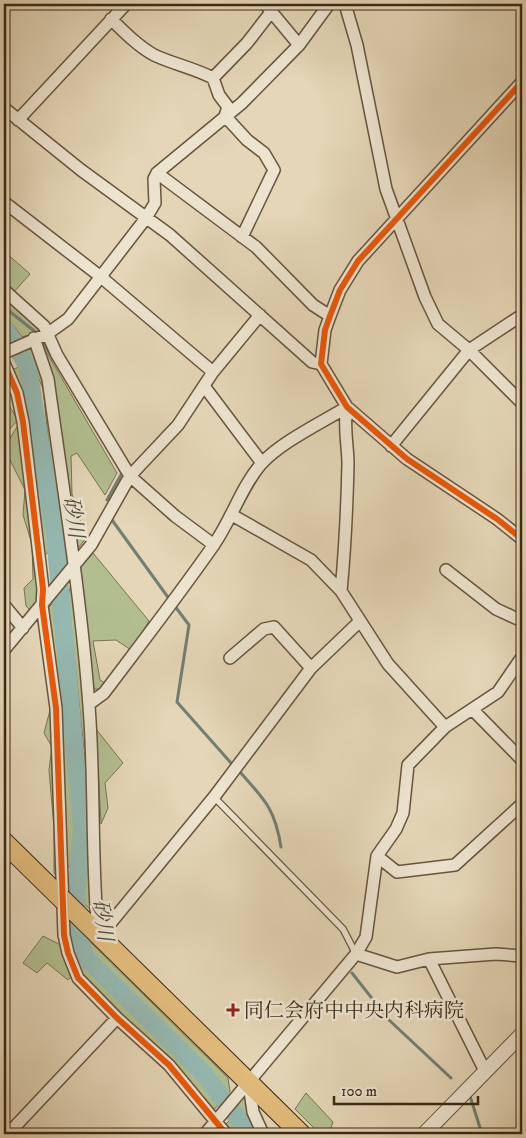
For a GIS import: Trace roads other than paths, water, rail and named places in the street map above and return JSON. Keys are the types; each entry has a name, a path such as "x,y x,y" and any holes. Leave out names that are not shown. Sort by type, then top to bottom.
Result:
{"highway":[{"path":"6,851 65,901 244,1087 301,1134"}],"street":[{"path":"18,120 126,4"},
{"path":"4,353 34,338 47,334 68,319 146,218 155,203 154,179 157,173 242,103 299,45 329,4"},
{"path":"345,4 357,45 386,190 395,220 425,297 438,324 469,350 522,403"},
{"path":"213,78 247,43 268,8 299,45"},
{"path":"111,19 138,44 153,54 200,71 213,78 219,95 228,107 225,116"},
{"path":"522,82 358,261 340,290 330,316 321,364 347,407 391,446 407,459 497,519 522,539"},
{"path":"4,108 81,170 170,236 312,362 321,364"},
{"path":"225,116 247,140 264,152 274,170 242,237"},
{"path":"157,173 256,247 313,305 330,316"},
{"path":"4,202 101,277 213,372"},
{"path":"4,290 44,326 57,355 130,476 175,516 214,545"},
{"path":"4,650 91,545 130,476 178,425 213,372 260,315"},
{"path":"391,446 469,350 522,315"},
{"path":"34,338 48,379 89,704 93,768 94,931 109,926 214,797 311,668 359,622"},
{"path":"4,363 17,394 23,422 43,588 42,605 56,708 65,901 64,935 68,953 78,978 117,1018 169,1065 226,1134"},
{"path":"204,386 262,463"},
{"path":"89,704 104,693 214,545 232,515 241,492 262,463 286,445 347,407"},
{"path":"341,591 347,526 348,445 344,421 347,407"},
{"path":"232,515 311,560 341,591 359,622 388,664 445,727"},
{"path":"446,570 496,609 522,621"},
{"path":"4,605 23,628"},
{"path":"230,658 264,629 274,626 311,668"},
{"path":"205,1134 356,954 366,937 377,856 396,829 403,813 408,765 445,727 498,692 522,657"},
{"path":"473,710 522,760"},
{"path":"377,856 397,872 455,865 522,804"},
{"path":"356,954 397,967 429,959 496,954 522,956"},
{"path":"429,959 485,1071"},
{"path":"8,1134 117,1018"},
{"path":"424,1134 522,1034"},
{"path":"244,1087 263,1134"}],"lane":[{"path":"214,797 343,929 356,954"}],"waterway":[{"path":"4,307 38,334"},
{"name":"砂川","path":"4,327 28,367 55,536 82,830 76,894 77,929 85,957 204,1074 250,1134"},
{"path":"41,339 54,360"},
{"path":"107,500 122,473 120,470"},
{"path":"112,520 170,600"},
{"path":"174,605 189,625 177,702 231,763"},
{"path":"240,772 268,806 276,823 281,847"},
{"path":"352,973 389,1020 451,1078"},
{"path":"470,1096 482,1134"}],"place":[{"name":"同仁会府中中央内科病院","path":"233,1010"}]}
